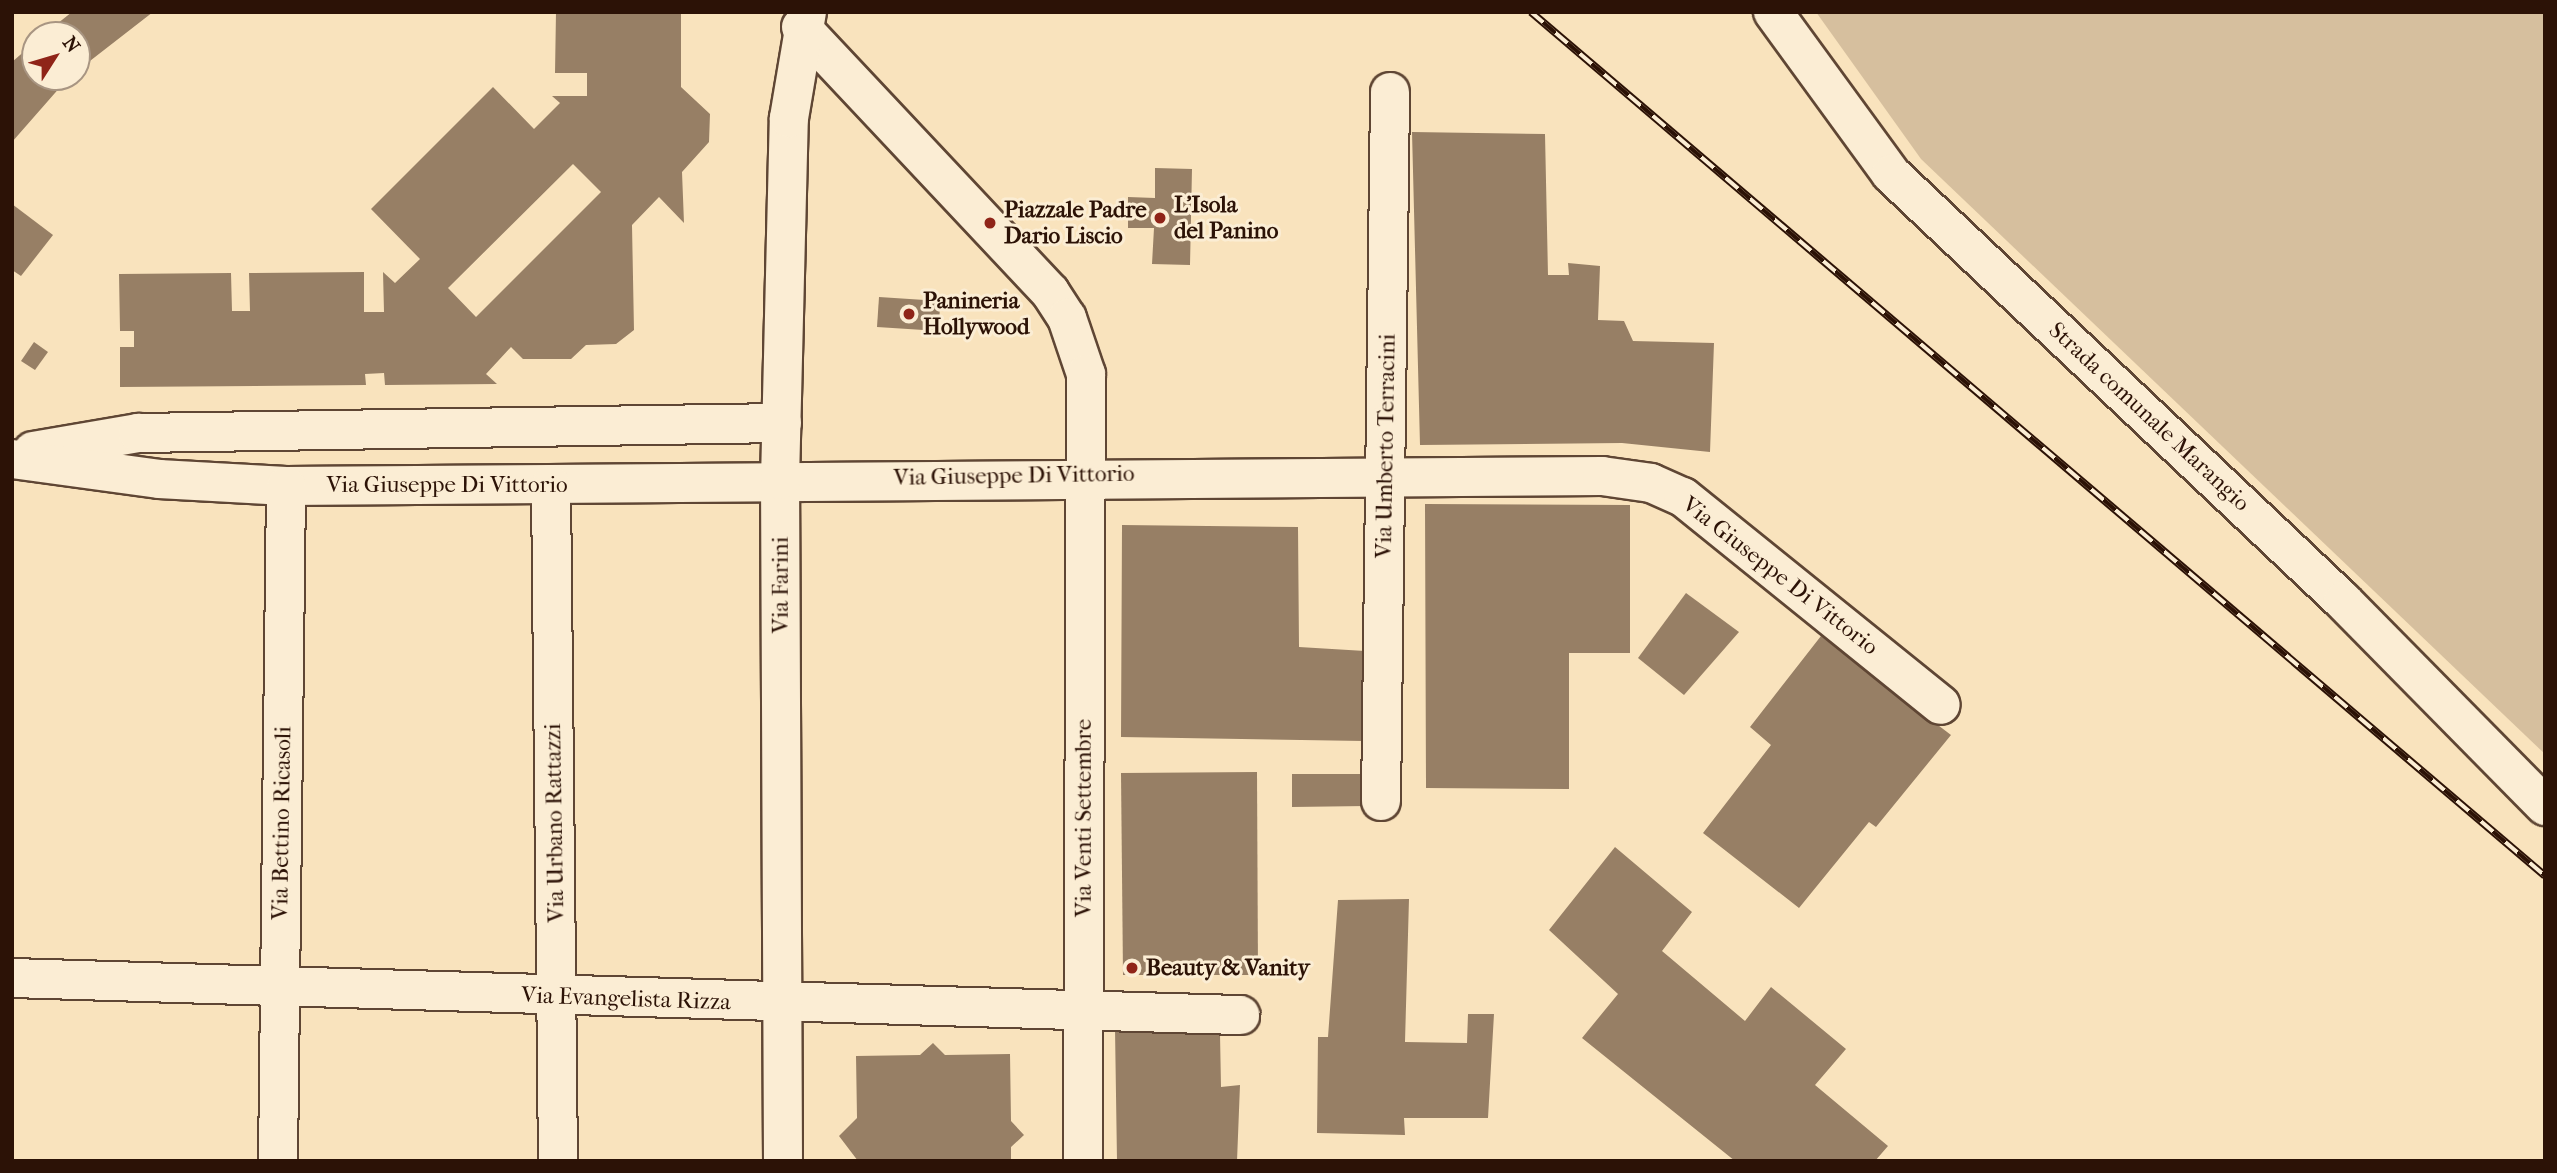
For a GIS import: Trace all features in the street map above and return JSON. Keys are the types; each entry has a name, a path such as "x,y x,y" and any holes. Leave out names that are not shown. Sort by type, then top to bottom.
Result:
{"street":[{"name":"Strada comunale Marangio","path":"1773,12 1891,174 2343,601 2545,806"},
{"name":"Via Farini","path":"783,1161 780,480 789,118 804,19"},
{"name":"Via Venti Settembre","path":"804,19 1050,292 1067,318 1086,374 1083,1161"},
{"name":"Via Umberto Terracini","path":"1381,801 1390,92"},
{"path":"12,457 138,433 782,424"},
{"name":"Via Giuseppe Di Vittorio","path":"12,457 159,480 286,486 551,485 1085,475 1602,476 1651,483 1683,497 1941,705"},
{"name":"Via Urbano Rattazzi","path":"551,485 558,1161"},
{"name":"Via Bettino Ricasoli","path":"278,1161 286,486"},
{"name":"Via Evangelista Rizza","path":"12,978 280,985 782,1005 1084,1014 1240,1015"}],"shaded area":[{"path":"1816,12 2545,12 2545,754 1921,159"}],"building":[{"path":"72,12 153,12 91,60 91,21 61,21"},
{"path":"556,12 681,12 681,87 710,114 709,142 682,172 684,223 659,197 632,225 634,330 616,344 586,345 571,359 523,359 511,347 486,374 497,384 385,385 384,373 365,374 366,385 120,387 120,347 134,347 134,331 120,331 119,274 231,273 232,311 250,311 249,273 364,272 364,312 384,312 383,272 395,283 420,259 371,209 493,87 534,129 560,103 552,96 587,96 587,73 555,73","holes":["573,164 601,192 476,317 448,288"]},
{"path":"21,54 21,91 57,91 12,142 12,62"},
{"path":"1412,132 1545,134 1548,275 1569,275 1568,263 1600,266 1598,320 1624,321 1633,341 1714,343 1710,452 1622,443 1420,445"},
{"path":"1155,168 1192,169 1190,265 1152,264 1154,228 1128,228 1128,197 1155,198"},
{"path":"12,204 53,235 21,276 12,270"},
{"name":"Panineria Hollywood","path":"879,297 940,301 939,331 877,327"},
{"path":"34,342 48,352 35,370 21,361"},
{"path":"1425,504 1630,505 1630,653 1569,653 1569,789 1426,788"},
{"path":"1122,525 1298,527 1299,647 1365,651 1363,741 1121,737"},
{"path":"1686,593 1739,632 1684,695 1638,658"},
{"path":"1821,636 1951,735 1876,827 1869,822 1799,908 1703,833 1771,745 1750,727"},
{"path":"1257,772 1258,975 1123,975 1121,773"},
{"path":"1292,774 1366,774 1366,806 1292,807"},
{"path":"1615,847 1692,912 1662,951 1745,1021 1771,987 1846,1049 1815,1085 1888,1146 1875,1161 1735,1161 1582,1038 1618,994 1549,930"},
{"path":"1409,899 1405,1042 1467,1043 1468,1014 1494,1014 1488,1118 1404,1118 1405,1135 1317,1133 1318,1037 1328,1037 1338,900"},
{"path":"1115,1029 1220,1034 1221,1087 1240,1085 1237,1161 1117,1161"},
{"path":"933,1043 945,1055 1010,1054 1011,1121 1024,1135 1011,1147 1011,1161 858,1161 839,1136 857,1118 856,1056 920,1055"}],"railway":[{"path":"1531,12 2545,876"}],"place":[{"name":"L'Isola del Panino","path":"1160,218"},
{"name":"Piazzale Padre Dario Liscio","path":"990,223"},
{"name":"Panineria Hollywood","path":"909,314"},
{"name":"Beauty & Vanity","path":"1132,968"}]}
